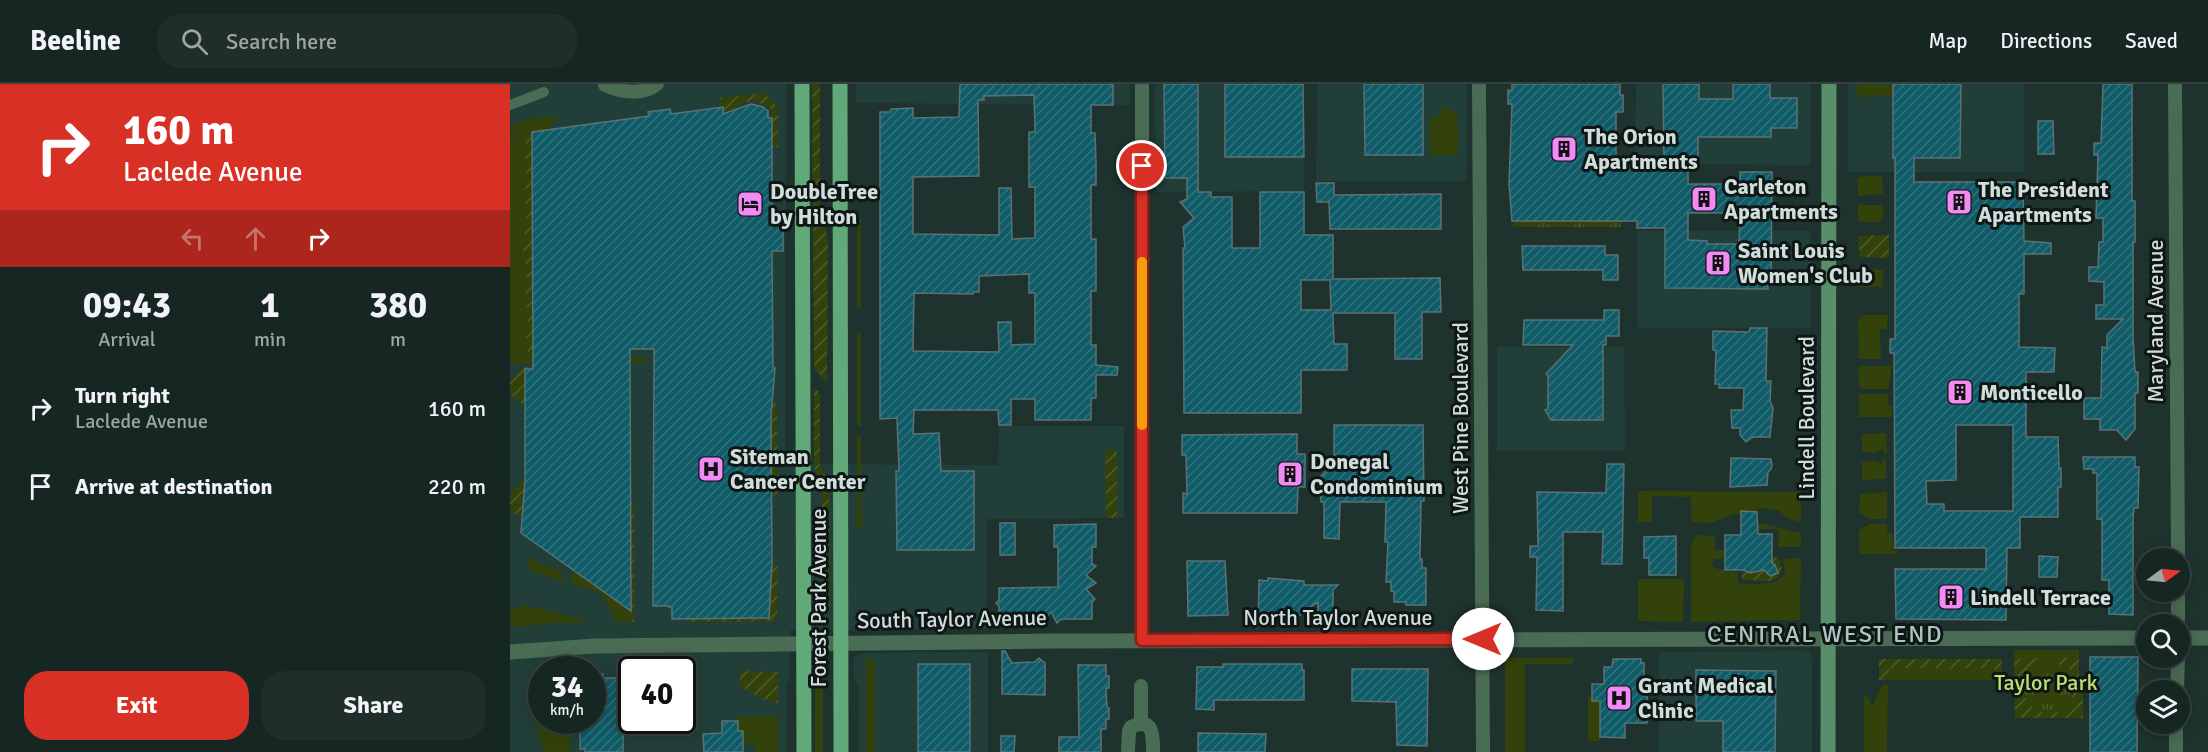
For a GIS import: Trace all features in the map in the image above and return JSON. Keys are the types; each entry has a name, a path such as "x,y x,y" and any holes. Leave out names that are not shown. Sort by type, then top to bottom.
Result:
{"main road":[{"name":"Forest Park Avenue","path":"802,84 804,752"},
{"name":"Forest Park Avenue","path":"840,84 841,752"},
{"name":"Lindell Boulevard","path":"1828,752 1829,84"}],"street":[{"path":"605,84 629,92 651,88 657,84"},
{"path":"1142,84 1142,640"},
{"name":"West Pine Boulevard","path":"1479,84 1483,752"},
{"name":"Maryland Avenue","path":"2175,84 2178,548"},
{"path":"510,105 544,92"},
{"name":"North Taylor Avenue","path":"1142,640 2136,638"},
{"path":"2190,638 2208,638"},
{"name":"South Taylor Avenue","path":"510,652 595,646 1142,640"},
{"path":"1141,686 1141,724"},
{"path":"1128,752 1129,731 1131,727 1141,724 1150,728 1153,733 1153,752"},
{"path":"2176,734 2176,752"}],"shaded area":[{"path":"510,84 786,84 785,464 998,465 999,426 1124,426 1124,518 987,519 986,629 790,630 790,677 786,687 786,752 510,752"},
{"path":"856,84 1130,84 1130,105 856,103"},
{"path":"1155,84 1303,84 1304,191 1156,192"},
{"path":"1317,84 1467,84 1466,181 1316,181"},
{"path":"1636,84 1810,84 1810,165 1635,164"},
{"path":"1848,84 2024,84 2024,172 1848,172"},
{"path":"1637,231 1810,231 1811,328 1638,328"},
{"path":"1497,347 1624,347 1625,451 1497,451"},
{"path":"1804,651 1810,653 1812,660 1812,752 1659,752 1659,652"},
{"path":"988,652 988,752 858,752 858,686 854,678 853,660 855,656 864,653"}],"green space":[{"path":"812,84 820,84 820,201 828,241 827,382 815,370 814,365"},
{"path":"1857,84 1893,84 1893,96 1857,97"},
{"path":"764,93 778,108 778,147 772,147 772,111 764,104 744,103 735,107 734,118 723,118 720,98"},
{"path":"1439,108 1451,108 1453,113 1458,115 1458,155 1430,155 1430,118 1440,116"},
{"path":"558,116 548,130 528,134 524,156 527,165 524,195 527,214 523,250 527,274 525,300 528,323 525,333 528,355 647,357 647,362 522,364 510,362 510,137 514,136 515,131 511,131 510,126 527,119"},
{"path":"532,132 533,358 529,358 525,333 528,323 525,300 527,274 523,250 527,214 524,195 527,165 524,150 528,134"},
{"path":"1882,176 1883,194 1858,196 1858,177"},
{"path":"1858,203 1881,205 1884,210 1881,222 1858,222"},
{"path":"857,220 861,220 861,308 857,308"},
{"path":"1513,221 1621,221 1621,227 1513,227"},
{"path":"1889,235 1889,258 1860,257 1858,236"},
{"path":"1868,269 1883,270 1882,285 1885,287 1859,287 1859,272"},
{"path":"1864,315 1888,315 1887,329 1880,329 1881,359 1859,359 1858,320"},
{"path":"857,333 861,333 861,426 857,426"},
{"path":"605,365 605,370 525,369 525,406 510,394 510,380 525,367"},
{"path":"1858,366 1892,366 1888,389 1861,389"},
{"path":"814,389 818,390 820,396 820,465 829,484 830,612 822,612 822,486 814,467"},
{"path":"1859,394 1888,394 1888,406 1892,406 1892,417 1859,417"},
{"path":"772,402 777,404 777,494 772,496"},
{"path":"1886,433 1887,454 1884,454 1882,449 1876,453 1862,452 1862,434"},
{"path":"861,435 862,529 857,527 857,437"},
{"path":"1105,450 1117,450 1117,518 1106,518"},
{"path":"1883,459 1886,459 1886,479 1862,480 1862,462 1876,460 1881,464"},
{"path":"525,480 522,517 513,513 510,493"},
{"path":"1638,491 1801,492 1801,522 1788,519 1778,510 1759,508 1757,512 1742,511 1741,514 1734,514 1707,524 1691,521 1691,497 1652,496 1652,522 1638,522"},
{"path":"1887,492 1887,519 1869,519 1859,513 1860,494"},
{"path":"631,502 634,505 634,622 631,622"},
{"path":"1757,524 1801,533 1801,547 1778,547 1779,532 1775,529 1757,529"},
{"path":"1869,524 1887,524 1887,533 1893,534 1894,550 1897,554 1859,554 1859,530"},
{"path":"1695,536 1715,536 1714,550 1725,550 1725,558 1714,559 1711,566 1725,570 1725,572 1738,572 1738,584 1764,584 1776,581 1785,573 1783,559 1801,558 1800,620 1691,622 1691,545"},
{"path":"1772,557 1777,557 1780,562 1779,577 1772,581 1742,580 1742,570 1750,573 1756,569 1764,569 1770,576"},
{"path":"531,558 561,571 565,582 531,571 527,561"},
{"path":"772,563 778,566 775,621 689,622 689,619 768,618"},
{"path":"577,573 631,611 631,622 615,622 599,592 572,584 570,575"},
{"path":"1638,579 1684,579 1683,622 1638,621"},
{"path":"522,605 575,617 583,620 584,623 550,623 510,628 510,612"},
{"name":"Taylor Park","path":"2014,650 2079,650 2079,685 2083,686 2083,718 2015,718"},
{"path":"2079,657 2079,685 2083,686 2083,718 2015,718 2014,659 2041,658 2041,663 2026,670 2028,673 2021,685 2021,690 2035,709 2047,714 2066,707 2076,691 2070,670 2056,663 2056,658"},
{"path":"1505,658 1574,658 1572,664 1525,664 1525,752 1505,752"},
{"path":"866,659 875,659 874,752 866,752"},
{"path":"1879,659 2002,659 2001,680 1995,680 1995,668 1889,668 1888,680 1879,680"},
{"path":"1888,668 1995,668 1995,680 1888,680"},
{"path":"740,671 778,672 778,703 758,697 744,689 740,683"},
{"path":"823,677 823,752 815,752 815,678"},
{"path":"1888,684 1887,752 1864,752 1864,694 1872,706 1882,685"},
{"path":"1588,695 1592,695 1592,701 1600,701 1600,741 1588,741"},
{"path":"738,717 778,717 778,752 755,752 755,743 743,743 743,731 738,731"},
{"path":"539,734 570,734 570,752 544,752"}],"building":[{"path":"960,84 1113,84 1113,105 1091,105 1091,133 1095,133 1096,185 1091,185 1091,239 1096,239 1096,291 1091,291 1091,345 1096,345 1096,365 1118,367 1117,375 1096,375 1096,398 1091,398 1091,420 1035,420 1035,399 1011,399 1011,425 999,425 998,410 914,410 913,434 939,433 941,471 974,471 974,550 897,550 896,471 899,471 897,418 880,419 880,112 913,108 913,118 959,117","holes":["1034,95 1035,132 1029,132 1029,187 1035,187 1035,238 1012,239 1011,188 999,188 999,235 913,234 913,177 979,176 978,100 984,100 984,96","1029,274 1029,293 1035,293 1035,344 1011,345 1011,322 998,322 999,352 913,351 914,293 973,294 973,292 979,292 979,276"]},
{"path":"1164,84 1198,84 1198,192 1211,192 1211,197 1232,197 1232,248 1260,248 1260,192 1304,192 1304,235 1333,235 1333,279 1440,278 1441,312 1422,312 1422,359 1395,359 1395,313 1333,313 1334,344 1347,344 1347,370 1301,370 1301,413 1184,413 1183,248 1185,248 1183,227 1194,218 1180,202 1187,199 1187,178 1165,178","holes":["1301,280 1330,280 1331,310 1301,310"]},
{"path":"1225,84 1303,84 1304,157 1225,157"},
{"path":"1364,84 1423,84 1423,155 1365,155"},
{"path":"1512,84 1620,84 1620,95 1623,95 1623,112 1616,112 1616,166 1664,166 1663,84 1699,84 1699,99 1733,99 1733,84 1770,84 1770,98 1797,98 1797,128 1771,128 1771,137 1698,137 1698,159 1688,159 1688,184 1740,184 1740,172 1772,172 1771,280 1767,280 1768,289 1665,288 1665,228 1637,228 1637,221 1512,221 1509,184 1512,104 1508,104 1508,90 1512,91","holes":["1688,213 1740,213 1739,244 1707,244 1707,241 1688,240"]},
{"path":"1893,84 1961,84 1960,158 1914,158 1914,182 2023,182 2024,241 2051,243 2051,254 2024,254 2024,294 2019,294 2019,347 2055,348 2054,372 2026,372 2026,437 2058,437 2061,487 2058,487 2058,517 2020,517 2020,548 2007,548 2006,620 1896,619 1895,569 1986,569 1986,548 1895,548 1894,353 1890,353 1890,339 1895,339 1895,158 1893,158","holes":["1956,425 2013,425 2013,511 1944,511 1944,504 1927,504 1926,481 1956,480"]},
{"path":"2103,84 2132,84 2132,201 2135,201 2133,336 2135,372 2138,372 2138,393 2135,393 2135,429 2126,440 2117,430 2100,430 2100,419 2084,419 2084,398 2101,398 2102,347 2107,348 2107,335 2123,319 2096,319 2096,305 2104,305 2104,282 2089,281 2089,267 2098,267 2099,242 2103,242 2103,218 2096,218 2098,155 2094,155 2094,143 2101,143"},
{"path":"751,104 763,107 768,111 768,118 772,118 772,215 783,215 783,251 772,251 773,368 775,368 771,415 772,563 769,618 672,619 672,608 653,606 654,349 630,349 631,611 521,533 525,480 525,369 533,369 532,132 649,116 648,112 670,109 671,114 723,107 723,114"},
{"path":"2038,121 2053,121 2054,154 2038,154"},
{"path":"1316,183 1334,183 1334,195 1441,194 1441,229 1330,229 1329,202 1317,202"},
{"path":"1522,246 1605,246 1605,255 1618,255 1618,280 1603,280 1603,270 1523,270"},
{"path":"1604,310 1619,310 1619,336 1606,336 1606,345 1603,345 1603,420 1551,420 1545,410 1548,409 1548,376 1546,374 1573,345 1523,345 1524,320 1604,320"},
{"path":"1750,328 1767,328 1766,381 1771,381 1770,401 1773,408 1770,437 1753,437 1746,442 1740,435 1740,428 1732,428 1731,410 1743,410 1744,388 1719,388 1719,384 1715,384 1716,350 1713,350 1713,331 1749,332"},
{"path":"1334,425 1423,425 1424,501 1421,501 1420,559 1422,559 1422,568 1426,568 1426,605 1406,605 1406,602 1394,602 1391,582 1386,582 1388,542 1385,542 1386,502 1340,502 1339,539 1324,538 1324,502 1321,502 1320,487 1310,487 1334,463"},
{"name":"Donegal Condominium","path":"1297,434 1297,454 1305,454 1305,487 1298,487 1297,513 1183,513 1183,493 1187,494 1186,455 1182,455 1182,435"},
{"path":"2083,457 2135,457 2135,467 2139,467 2138,508 2134,508 2133,519 2133,615 2109,614 2109,580 2102,580 2102,519 2097,519 2097,473 2093,473 2093,469 2084,469"},
{"path":"1731,458 1771,459 1772,465 1768,472 1767,485 1730,487"},
{"path":"1607,464 1624,464 1622,564 1602,564 1603,532 1563,532 1563,611 1536,610 1537,557 1530,557 1530,546 1538,546 1537,492 1606,493"},
{"path":"1741,511 1757,512 1758,534 1772,534 1772,563 1778,573 1770,576 1764,570 1750,573 1744,570 1725,570 1725,535 1741,535"},
{"path":"1000,523 1015,523 1015,555 1000,555"},
{"path":"1096,524 1096,547 1092,547 1092,564 1096,566 1086,575 1096,583 1086,589 1095,599 1092,602 1092,619 1061,619 1057,623 1051,612 1044,620 1024,620 1018,612 1014,619 999,619 999,606 996,603 999,600 999,588 1058,587 1058,547 1054,547 1054,525"},
{"path":"1676,536 1676,575 1649,575 1649,558 1644,558 1644,537"},
{"path":"2039,556 2058,557 2057,577 2039,577"},
{"path":"1187,561 1225,561 1228,615 1188,616"},
{"path":"1268,578 1304,581 1304,585 1338,585 1333,590 1333,615 1318,615 1318,602 1299,616 1268,614 1258,627 1259,580 1268,581"},
{"path":"1002,651 1005,651 1012,663 1035,662 1039,658 1045,663 1045,695 1002,694"},
{"path":"2090,657 2136,657 2137,752 2090,752"},
{"name":"Grant Medical Clinic","path":"1613,659 1641,659 1641,663 1644,663 1644,681 1647,682 1647,723 1625,723 1625,738 1600,737 1600,701 1592,701 1592,684 1604,684 1604,667 1612,667"},
{"path":"918,664 970,664 970,752 918,752"},
{"path":"1223,664 1302,664 1304,700 1214,700 1214,710 1196,709 1197,667 1223,667"},
{"path":"1078,665 1106,665 1106,676 1109,676 1109,688 1106,688 1109,719 1106,719 1106,729 1101,729 1101,752 1059,752 1059,737 1079,737"},
{"path":"1352,669 1428,669 1427,746 1397,745 1396,702 1352,701"},
{"path":"1696,670 1776,671 1775,752 1723,752 1723,721 1696,721"},
{"path":"606,678 618,678 618,734 623,734 623,752 585,752 585,749 580,749 580,734 606,734"},
{"path":"722,721 738,721 738,731 743,731 743,752 704,752 703,734 722,733"},
{"path":"1198,733 1266,734 1265,752 1198,752"},
{"path":"1001,736 1015,736 1014,752 1001,752"}],"slow traffic":[{"path":"1142,262 1142,425"}],"place":[{"name":"The Orion Apartments","path":"1564,149"},
{"name":"Carleton Apartments","path":"1704,199"},
{"name":"The President Apartments","path":"1959,202"},
{"name":"DoubleTree by Hilton","path":"750,204"},
{"name":"Saint Louis Women's Club","path":"1718,263"},
{"name":"Monticello","path":"1960,392"},
{"name":"Siteman Cancer Center","path":"711,469"},
{"name":"Donegal Condominium","path":"1290,474"},
{"name":"Lindell Terrace","path":"1951,597"},
{"name":"Grant Medical Clinic","path":"1619,698"}],"district":[{"name":"CENTRAL WEST END","path":"1825,634"}],"route":[{"path":"1142,166 1142,640 1483,639"}]}
